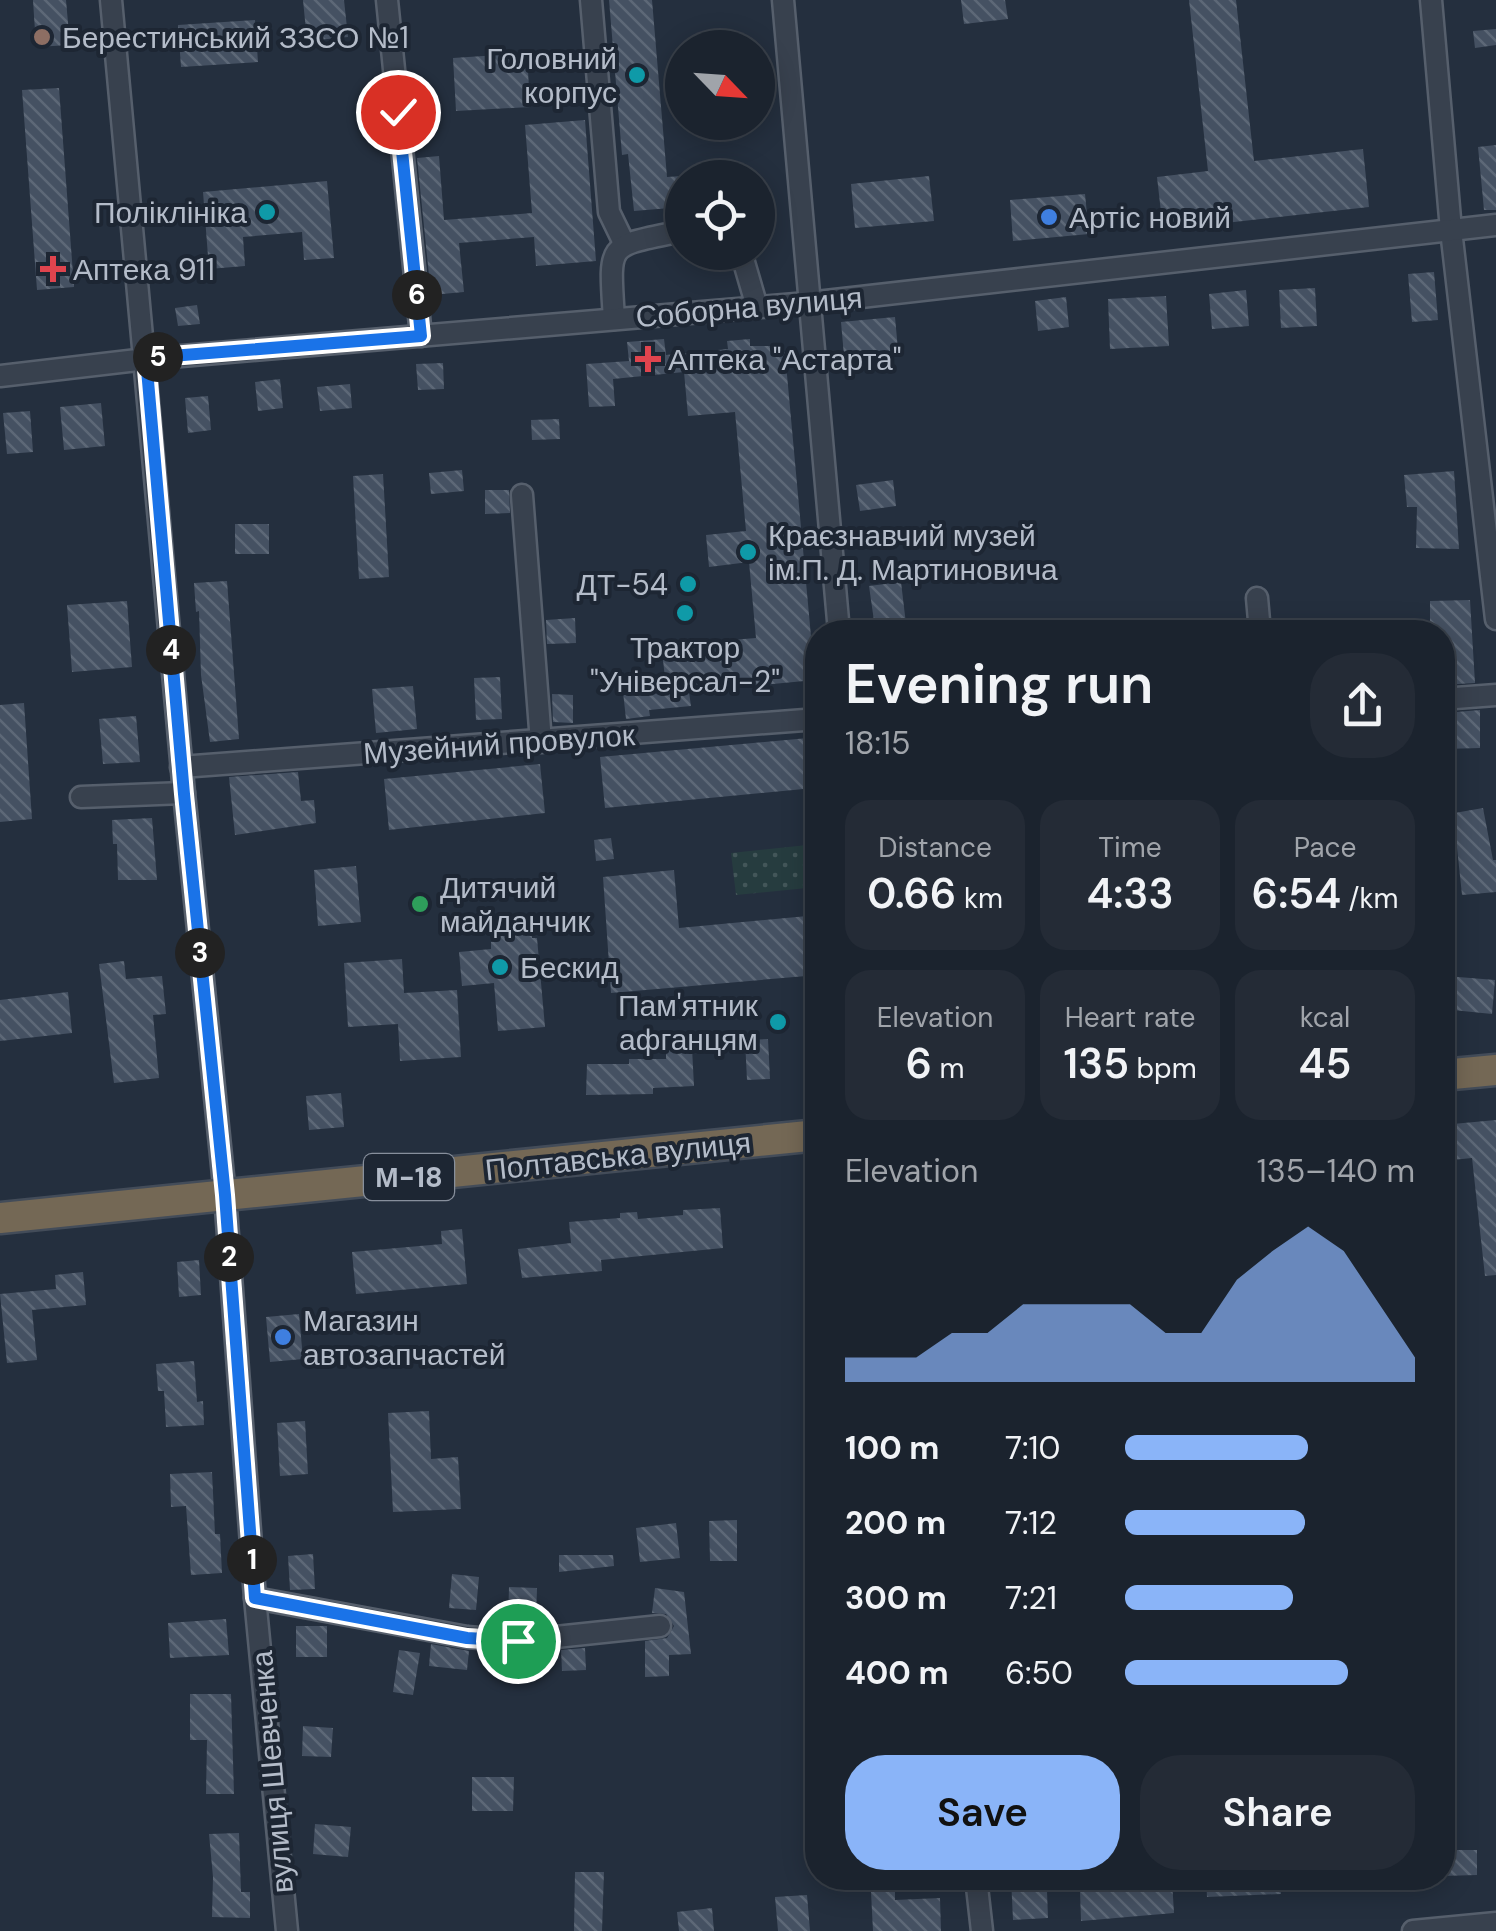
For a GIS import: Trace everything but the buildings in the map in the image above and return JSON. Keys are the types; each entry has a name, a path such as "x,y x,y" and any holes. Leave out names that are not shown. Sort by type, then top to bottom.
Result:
{"highway":[{"path":"1455,1074 1496,1070"},
{"name":"Полтавська вулиця","path":"0,1218 805,1137"}],"street":[{"name":"вулиця Шевченка","path":"111,0 181,766 225,1195 255,1598 287,1931"},
{"path":"387,0 421,336"},
{"path":"591,0 610,212 624,244"},
{"path":"783,0 838,620"},
{"path":"1431,0 1451,230 1496,618"},
{"name":"Соборна вулиця","path":"0,376 146,358 808,303 1496,225"},
{"path":"614,319 612,260 624,244 665,235"},
{"path":"746,270 758,307"},
{"path":"522,495 541,742"},
{"path":"1257,598 1259,620"},
{"path":"1455,698 1496,695"},
{"name":"Музейний провулок","path":"181,766 805,720"},
{"path":"81,797 184,794"},
{"path":"255,1598 467,1638 518,1641 660,1626"},
{"path":"977,1890 982,1931"},
{"path":"1413,1931 1496,1923"}],"green space":[{"path":"805,845 805,888 736,895 731,853"}],"place":[{"name":"Берестинський ЗЗСО №1","path":"42,37"},
{"name":"Головний корпус","path":"637,75"},
{"name":"Поліклініка","path":"267,212"},
{"name":"Артіс новий","path":"1049,217"},
{"name":"Аптека 911","path":"53,269"},
{"name":"Аптека \"Астарта\"","path":"648,359"},
{"name":"Краєзнавчий музей ім.П. Д. Мартиновича","path":"748,552"},
{"name":"ДТ-54","path":"688,584"},
{"name":"Трактор \"Універсал-2\"","path":"685,613"},
{"name":"Дитячий майданчик","path":"420,904"},
{"name":"Бескид","path":"500,967"},
{"name":"Пам'ятник афганцям","path":"778,1022"},
{"name":"Магазин автозапчастей","path":"283,1337"}],"route":[{"path":"398,112 421,336 146,358 184,794 225,1195 255,1598 467,1638 518,1641"}]}
